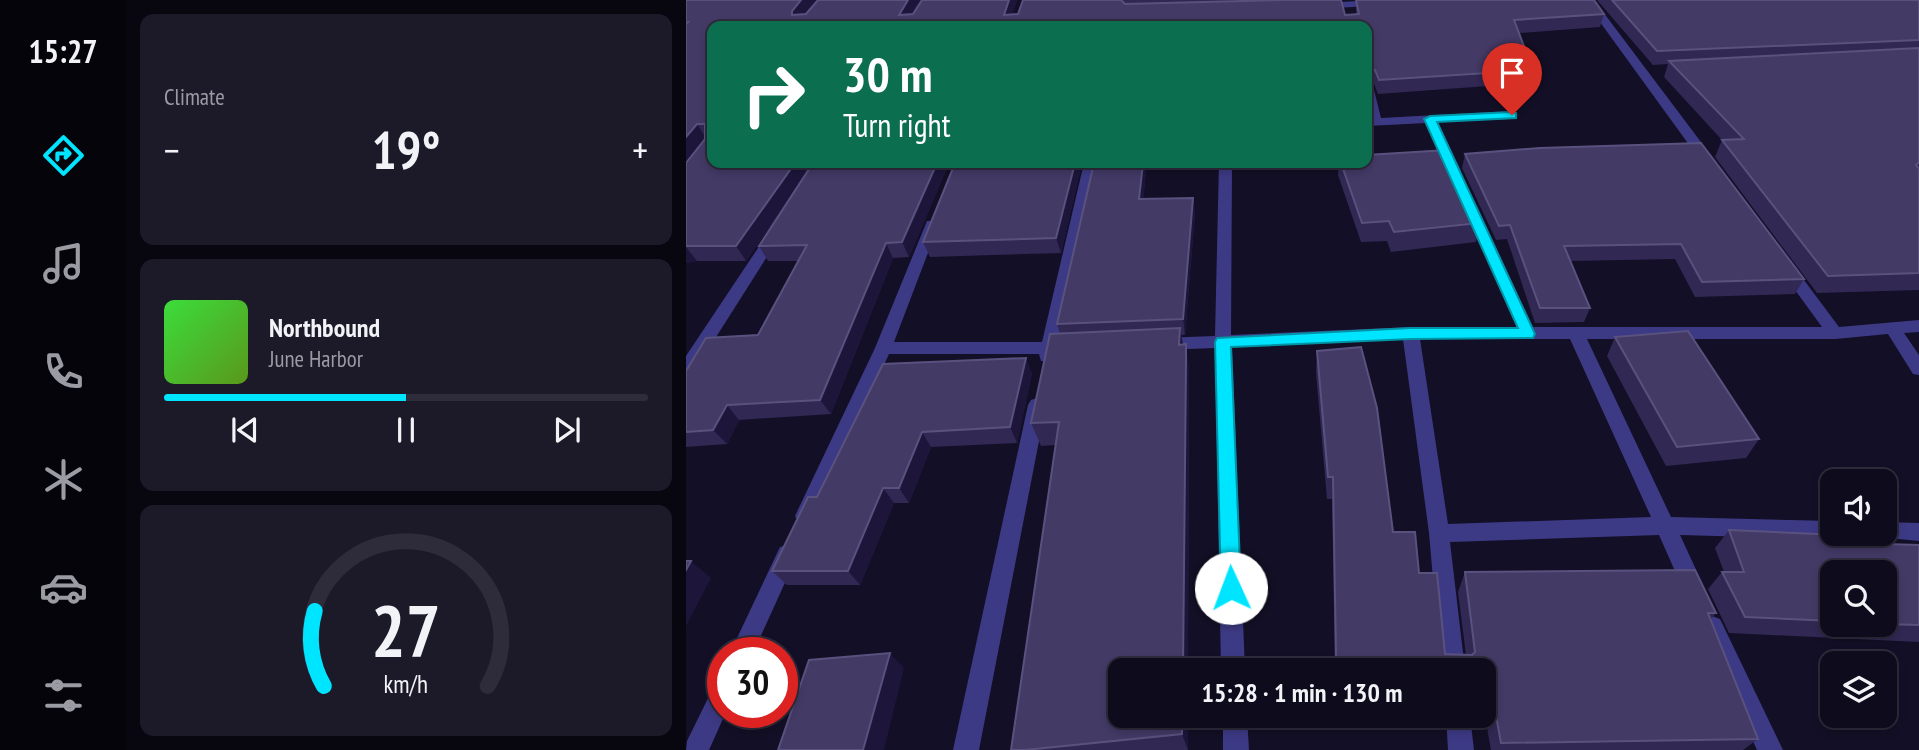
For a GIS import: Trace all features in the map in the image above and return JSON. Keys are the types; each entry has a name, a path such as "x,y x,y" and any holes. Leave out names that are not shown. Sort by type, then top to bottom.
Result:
{"street":[{"path":"1589,0 1648,71 1713,168"},
{"path":"1310,6 1347,10 1398,3"},
{"path":"1372,122 1512,115"},
{"path":"1430,119 1528,334"},
{"path":"966,750 1049,349 1090,168"},
{"path":"1225,168 1223,342 1233,658"},
{"path":"748,637 883,348 936,212"},
{"path":"686,370 784,220"},
{"path":"1778,256 1835,333"},
{"path":"1142,345 1411,334 1835,333 1919,326"},
{"path":"1892,328 1919,369"},
{"path":"1576,333 1770,750"},
{"path":"1411,334 1439,533 1452,658"},
{"path":"883,348 1089,347"},
{"path":"1439,533 1664,526 1820,530"},
{"path":"1897,531 1919,532"},
{"path":"696,750 707,726"},
{"path":"1235,728 1236,750"},
{"path":"1459,728 1461,750"}],"building":[{"path":"686,0 801,0 792,15 806,14 818,0 908,0 899,15 913,14 922,0 1009,0 1004,15 1018,14 1023,0 1121,0 1125,4 1341,0 1345,15 1359,14 1356,0 1594,0 1604,14 1514,20 1533,70 1379,80 1372,69 1372,21 707,21 707,168 791,168 736,246 686,246 686,163 705,139 705,124 697,124 686,137"},
{"path":"1612,0 1919,0 1919,40 1657,51"},
{"path":"1919,48 1919,162 1916,165 1919,169 1919,273 1828,276 1722,140 1744,139 1669,61"},
{"path":"1701,143 1804,279 1702,282 1681,244 1564,246 1590,308 1540,308 1510,225 1499,226 1465,154 1540,148"},
{"path":"1447,150 1480,223 1394,232 1389,221 1362,223 1343,168 1372,168 1372,155"},
{"path":"810,168 935,168 902,242 886,243 820,400 727,405 713,430 686,432 686,371 706,338 758,335 807,245 759,246"},
{"path":"953,168 1074,168 1056,238 923,242"},
{"path":"1093,168 1142,168 1139,199 1193,198 1183,319 1057,324"},
{"path":"1180,328 1179,345 1186,344 1183,658 1108,658 1108,728 1182,728 1182,734 1011,750 1059,422 1031,423 1050,334"},
{"path":"1688,331 1759,439 1677,447 1615,337"},
{"path":"1361,347 1377,408 1393,532 1415,532 1419,573 1437,573 1445,654 1472,655 1475,652 1465,572 1695,570 1716,613 1708,613 1758,739 1501,743 1496,716 1496,658 1336,657 1333,477 1328,477 1317,351"},
{"path":"1026,358 1010,427 922,432 899,488 883,488 848,571 772,571 808,497 817,497 883,364"},
{"path":"1729,530 1820,534 1820,546 1919,545 1919,625 1897,624 1897,560 1820,560 1820,620 1745,617 1722,572 1744,572"},
{"path":"890,653 863,750 778,750 786,728 798,728 798,692 809,660"}],"route":[{"path":"1231,588 1223,342 1411,334 1528,334 1430,119 1512,115"}]}
